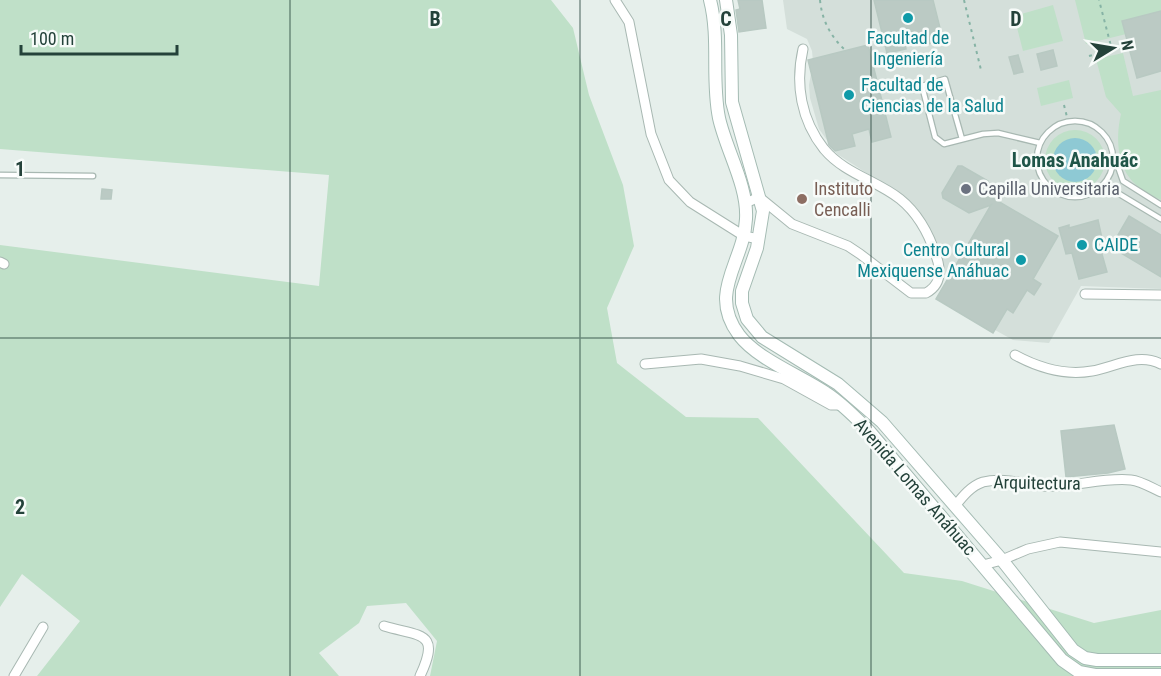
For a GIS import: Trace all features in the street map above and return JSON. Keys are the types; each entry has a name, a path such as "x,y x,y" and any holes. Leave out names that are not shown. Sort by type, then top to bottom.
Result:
{"main road":[{"name":"Avenida Lomas Anáhuac","path":"710,0 716,36 717,104 746,203 744,236 726,288 726,306 733,326 752,349 809,382 842,405 893,457 1062,660 1082,674 1161,675"},
{"name":"Avenida Lomas Anáhuac","path":"726,0 731,35 732,102 762,212 759,238 741,297 744,311 752,326 768,342 818,370 857,398 897,439 1002,560 1073,650 1085,658 1161,660"}],"street":[{"path":"615,0 629,22 651,134 669,180 690,202 744,236 759,238"},
{"path":"746,203 759,197 792,224 840,243 860,254 910,293 926,293 938,282 940,271 934,247 925,228 912,210 899,198 845,168 817,138 802,101 799,75 803,49"},
{"path":"1085,294 1161,296"},
{"path":"1015,355 1048,370 1067,372 1092,371 1123,361 1147,360 1161,364"},
{"path":"645,364 701,359 740,366 784,380 831,405 842,405"},
{"name":"Arquitectura","path":"955,506 972,488 993,480 1046,486 1088,484 1115,479 1135,480 1161,492"},
{"path":"982,565 1002,560 1028,549 1060,542 1161,552"},
{"path":"384,626 426,638 430,645 420,676"},
{"path":"14,676 43,627"}],"lane":[{"path":"962,139 945,79 922,86 935,138 944,144 998,133 1040,143"},
{"path":"1113,154 1113,166 1109,178 1101,188 1090,195 1077,198 1064,196 1052,190 1043,181 1038,169 1037,156 1040,143 1047,133 1056,125 1068,121 1088,123 1097,128 1110,144 1123,182 1161,205"},
{"path":"0,175 93,176"},
{"path":"1101,188 1116,192 1161,219"}],"path":[{"path":"820,0 827,27 846,51"},
{"path":"964,0 981,70"},
{"path":"1099,0 1112,50"},
{"path":"1089,56 1129,45"},
{"path":"1064,105 1068,121"}],"shaded area":[{"path":"783,0 1161,0 1161,289 1081,286 1049,343 1013,340 995,330 993,333 936,299 947,279 938,246 928,227 902,196 837,154 819,129 810,98 812,51 807,39 787,29"}],"green space":[{"path":"0,0 551,0 573,28 589,95 623,185 634,246 607,308 617,363 686,417 758,418 904,573 962,581 1094,623 1161,610 1161,676 430,676 437,641 406,603 367,606 359,623 319,653 339,676 37,676 80,621 22,574 0,607 0,245 319,286 329,175 0,149"},
{"path":"1075,0 1161,0 1161,11 1123,21 1126,34 1086,44"},
{"path":"1053,5 1063,41 1023,51 1014,16"},
{"path":"1123,53 1133,96 1161,90 1161,200 1145,192 1132,181 1122,164 1118,144 1121,114 1106,97 1096,59"},
{"path":"1069,80 1073,98 1041,106 1037,88"},
{"path":"1075,130 1092,135 1100,143 1105,160 1100,177 1092,185 1075,190 1058,185 1050,177 1045,160 1050,143 1058,135"}],"water":[{"path":"1075,138 1091,144 1097,160 1091,176 1075,182 1059,176 1053,160 1059,144"}],"building":[{"path":"738,0 762,0 766,28 739,32 736,10 740,9"},
{"name":"Facultad de Ingeniería","path":"874,0 933,0 943,40 924,45 922,36 904,40 906,49 887,53"},
{"path":"1161,11 1161,71 1137,78 1122,21"},
{"name":"Facultad de Ciencias de la Salud","path":"868,45 891,137 872,142 869,129 852,134 855,146 835,151 829,145 808,60"},
{"path":"1053,50 1057,66 1041,70 1037,54"},
{"path":"1018,55 1023,72 1014,74 1009,57"},
{"path":"958,166 988,181 989,184 984,193 1058,236 1033,279 1041,284 1034,295 1027,290 1013,313 1007,309 993,333 936,299 991,205 969,213 943,198 942,193"},
{"path":"102,189 112,190 111,199 101,199"},
{"path":"1129,216 1161,235 1161,277 1111,247"},
{"name":"CAIDE","path":"1098,220 1103,243 1098,240 1107,272 1079,279 1072,253 1066,254 1059,228 1069,225 1069,228"},
{"path":"1114,425 1125,469 1066,477 1061,431"}],"place":[{"name":"Facultad de Ingeniería","path":"908,18"},
{"name":"Facultad de Ciencias de la Salud","path":"849,95"},
{"name":"Capilla Universitaria","path":"966,189"},
{"name":"Instituto Cencalli","path":"802,199"},
{"name":"CAIDE","path":"1082,245"},
{"name":"Centro Cultural Mexiquense Anáhuac","path":"1021,260"}],"district":[{"name":"Lomas Anahuác","path":"1075,160"}]}
